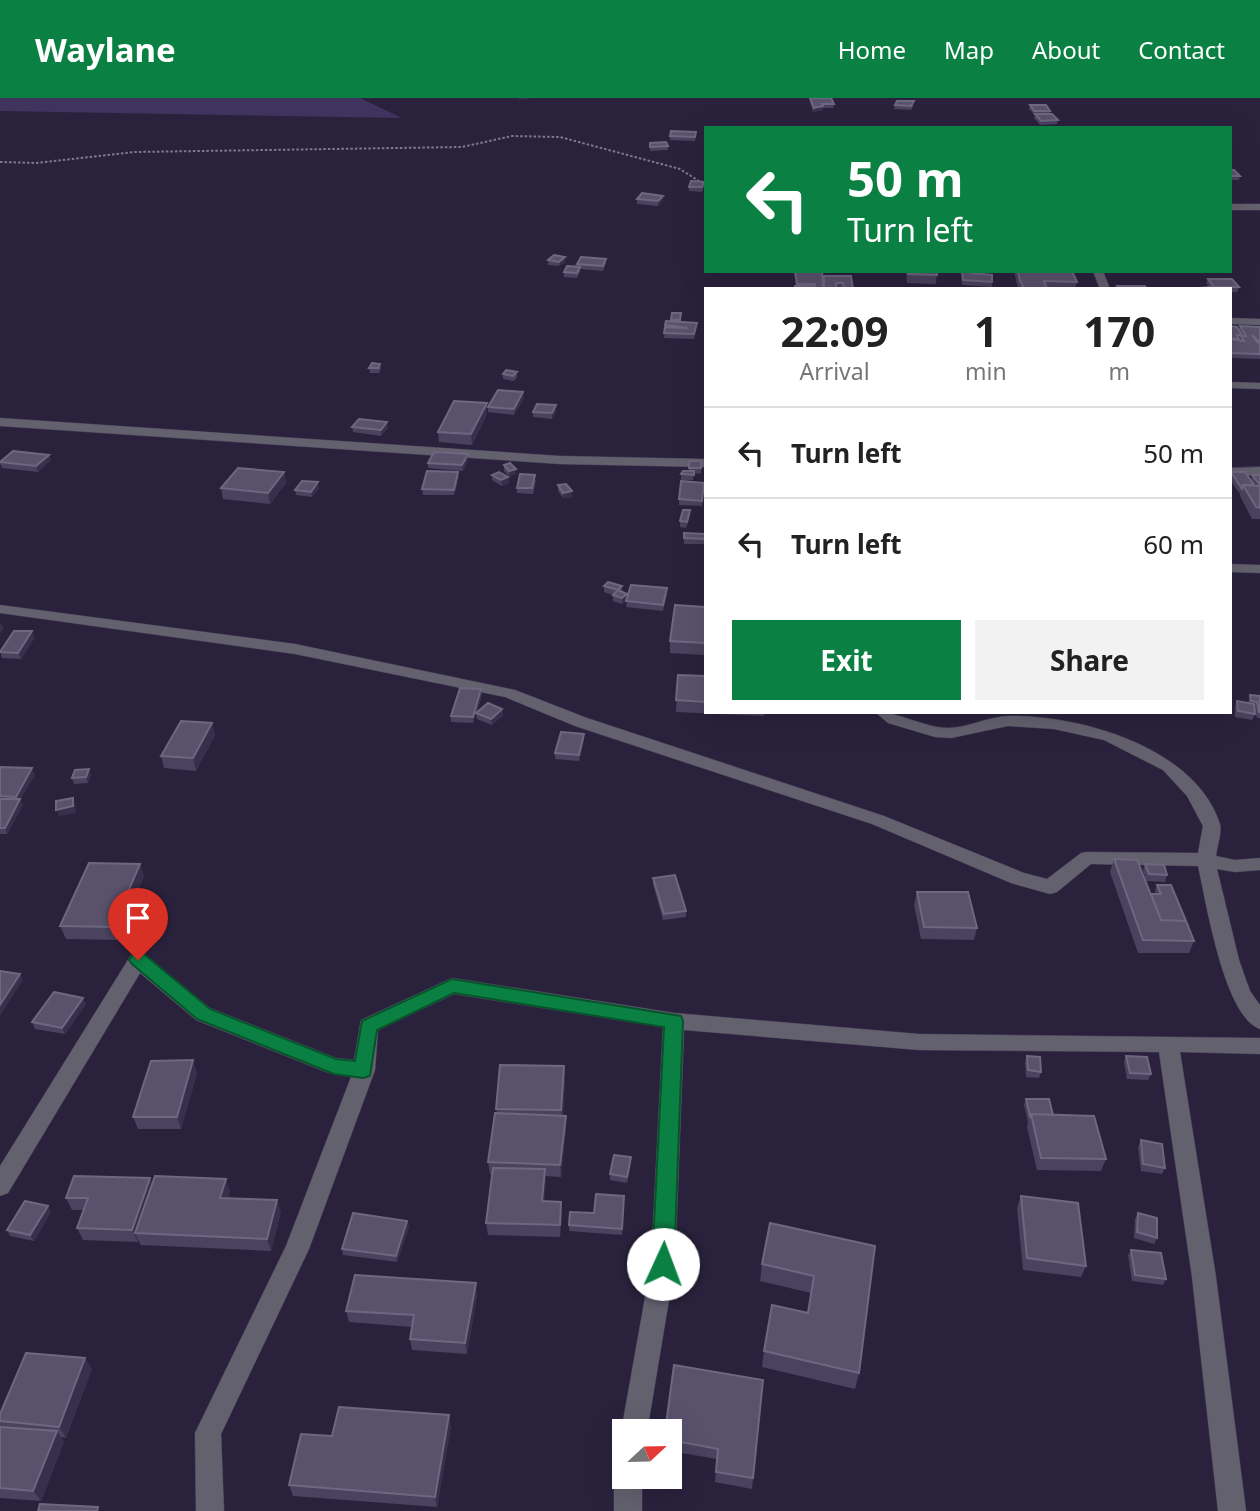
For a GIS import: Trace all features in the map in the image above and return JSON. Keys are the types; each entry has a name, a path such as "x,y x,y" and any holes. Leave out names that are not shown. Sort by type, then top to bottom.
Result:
{"street":[{"path":"1232,207 1260,207"},
{"path":"1232,321 1260,322"},
{"path":"1232,385 1260,386"},
{"path":"0,422 559,460 704,463"},
{"path":"1232,472 1260,471"},
{"path":"1232,568 1260,569"},
{"path":"0,609 295,649 509,693 581,722 817,798 1018,878 1050,887 1087,858 1206,860 1236,866 1260,864"},
{"path":"886,714 935,732 950,733 1008,721 1054,724 1109,736 1169,766 1194,793 1212,826 1206,860 1229,960 1241,994 1260,1021"},
{"path":"0,1186 138,960 203,1014 334,1066 363,1070"},
{"path":"210,1511 208,1433 298,1249 363,1070 368,1026 452,986 674,1021 919,1042 1260,1046"},
{"path":"636,1419 663,1264 674,1021"},
{"path":"1167,1044 1187,1157 1222,1415 1232,1511"},
{"path":"628,1489 628,1511"}],"path":[{"path":"0,162 37,163 135,152 463,147 512,136 560,137 680,169 704,184"}],"shaded area":[{"path":"0,98 360,98 402,118 0,111"}],"building":[{"path":"810,98 831,98 834,104 822,104 823,106 814,108"},
{"path":"897,101 914,101 911,106 895,105"},
{"path":"1030,105 1046,105 1050,111 1034,111"},
{"path":"1035,114 1052,114 1058,120 1041,121"},
{"path":"671,131 696,132 695,137 670,136"},
{"path":"666,142 668,146 650,147 650,143"},
{"path":"691,181 704,182 702,187 689,187"},
{"path":"642,193 663,196 658,201 637,199"},
{"path":"554,255 565,257 559,262 548,260"},
{"path":"581,257 606,259 603,266 577,264"},
{"path":"567,266 580,267 577,273 564,272"},
{"path":"795,273 822,273 823,287 797,284"},
{"path":"937,273 937,275 908,274"},
{"path":"962,273 992,275 992,282 963,280"},
{"path":"1018,273 1073,273 1077,282 1044,281 1046,287 1023,287"},
{"path":"824,276 851,276 853,287 844,287 843,283 836,283 836,287 824,287"},
{"path":"1208,279 1232,279 1239,287 1214,287"},
{"path":"672,313 681,313 680,320 671,320"},
{"path":"666,321 697,323 694,334 664,333 665,327 688,328 665,325"},
{"path":"1232,326 1237,327 1242,335 1237,335 1239,339 1232,339"},
{"path":"1240,326 1260,327 1260,341 1252,335 1257,342 1260,343 1260,354 1232,353 1232,339 1244,341 1241,336 1246,336"},
{"path":"372,363 380,364 378,368 369,368"},
{"path":"506,370 517,372 513,376 503,374"},
{"path":"498,390 523,392 514,409 488,407"},
{"path":"454,401 487,403 471,434 438,432"},
{"path":"537,404 556,405 552,413 533,412"},
{"path":"359,419 387,422 381,430 352,427"},
{"path":"13,451 49,455 36,466 0,462"},
{"path":"434,452 468,454 462,465 428,463"},
{"path":"689,461 701,461 701,468 689,468"},
{"path":"510,463 516,469 509,471 504,465"},
{"path":"238,468 284,472 268,493 221,488"},
{"path":"427,471 458,472 454,490 422,489"},
{"path":"683,471 694,471 694,475 681,474"},
{"path":"499,472 508,477 501,480 492,475"},
{"path":"1232,472 1245,472 1254,485 1243,485 1242,489"},
{"path":"520,474 535,475 532,488 517,488"},
{"path":"1252,475 1260,475 1260,485"},
{"path":"302,481 318,482 311,492 295,490"},
{"path":"681,481 704,483 702,501 679,499"},
{"path":"566,484 572,491 563,493 558,485"},
{"path":"1243,485 1260,486 1260,508 1256,507"},
{"path":"683,510 690,510 687,522 680,521"},
{"path":"684,533 704,534 704,539 684,538"},
{"path":"608,582 622,586 618,590 604,586"},
{"path":"631,585 667,588 663,605 626,601"},
{"path":"618,590 627,594 622,598 613,595"},
{"path":"675,605 704,607 704,643 670,641"},
{"path":"14,631 32,631 18,653 0,652"},
{"path":"678,675 704,676 704,702 676,700"},
{"path":"460,688 481,689 473,717 451,716"},
{"path":"1250,695 1260,696 1260,712 1257,702 1251,701"},
{"path":"1237,701 1254,704 1255,714 1238,711"},
{"path":"488,703 502,709 491,719 476,713"},
{"path":"181,721 212,723 193,758 161,756"},
{"path":"561,732 584,734 579,755 555,753"},
{"path":"0,767 32,768 16,797 0,796"},
{"path":"89,769 86,777 72,778 75,770"},
{"path":"73,798 73,806 56,810 56,801"},
{"path":"0,799 20,799 5,828 0,828"},
{"path":"1114,859 1137,860 1161,920 1186,921 1194,941 1143,940"},
{"path":"89,863 140,864 113,927 60,926"},
{"path":"1145,864 1164,865 1167,875 1149,874"},
{"path":"675,875 686,911 664,914 653,878"},
{"path":"1157,885 1171,885 1186,921 1161,920 1151,894 1161,894"},
{"path":"917,892 968,892 977,928 924,927"},
{"path":"0,971 20,974 0,1005"},
{"path":"54,992 83,998 62,1028 32,1022"},
{"path":"1027,1056 1040,1057 1041,1072 1028,1070"},
{"path":"1126,1056 1147,1057 1151,1074 1130,1073"},
{"path":"193,1060 177,1117 133,1117 151,1061"},
{"path":"500,1065 564,1066 561,1110 496,1109"},
{"path":"1026,1099 1049,1099 1053,1115 1030,1116"},
{"path":"495,1113 566,1116 560,1165 488,1162"},
{"path":"1031,1114 1094,1116 1106,1159 1041,1158"},
{"path":"1141,1140 1162,1144 1165,1168 1143,1164"},
{"path":"614,1155 631,1157 627,1177 610,1174"},
{"path":"493,1168 545,1169 542,1201 561,1202 560,1225 486,1223"},
{"path":"74,1176 150,1178 132,1230 77,1228 88,1198 66,1198"},
{"path":"155,1176 226,1179 220,1198 277,1200 267,1239 135,1233"},
{"path":"596,1194 624,1196 622,1229 569,1225 570,1212 594,1213"},
{"path":"1021,1196 1078,1203 1086,1266 1027,1258"},
{"path":"25,1201 48,1206 30,1235 7,1230"},
{"path":"353,1213 407,1221 396,1256 342,1249"},
{"path":"1138,1213 1157,1218 1157,1238 1137,1232"},
{"path":"770,1223 875,1246 859,1373 764,1351 772,1305 808,1313 814,1276 762,1264"},
{"path":"1131,1250 1161,1253 1166,1279 1135,1275"},
{"path":"355,1275 476,1283 465,1343 410,1339 414,1315 346,1311"},
{"path":"26,1353 85,1358 59,1427 0,1421 0,1414"},
{"path":"674,1365 763,1380 753,1478 716,1472 718,1449 682,1442 682,1419 667,1419"},
{"path":"339,1407 449,1415 435,1497 289,1485 301,1434 332,1436"},
{"path":"0,1427 57,1431 33,1491 0,1488"},
{"path":"40,1504 98,1507 97,1511 38,1511"}],"route":[{"path":"138,960 203,1014 334,1066 363,1070 368,1026 452,986 674,1021 663,1264"}]}
